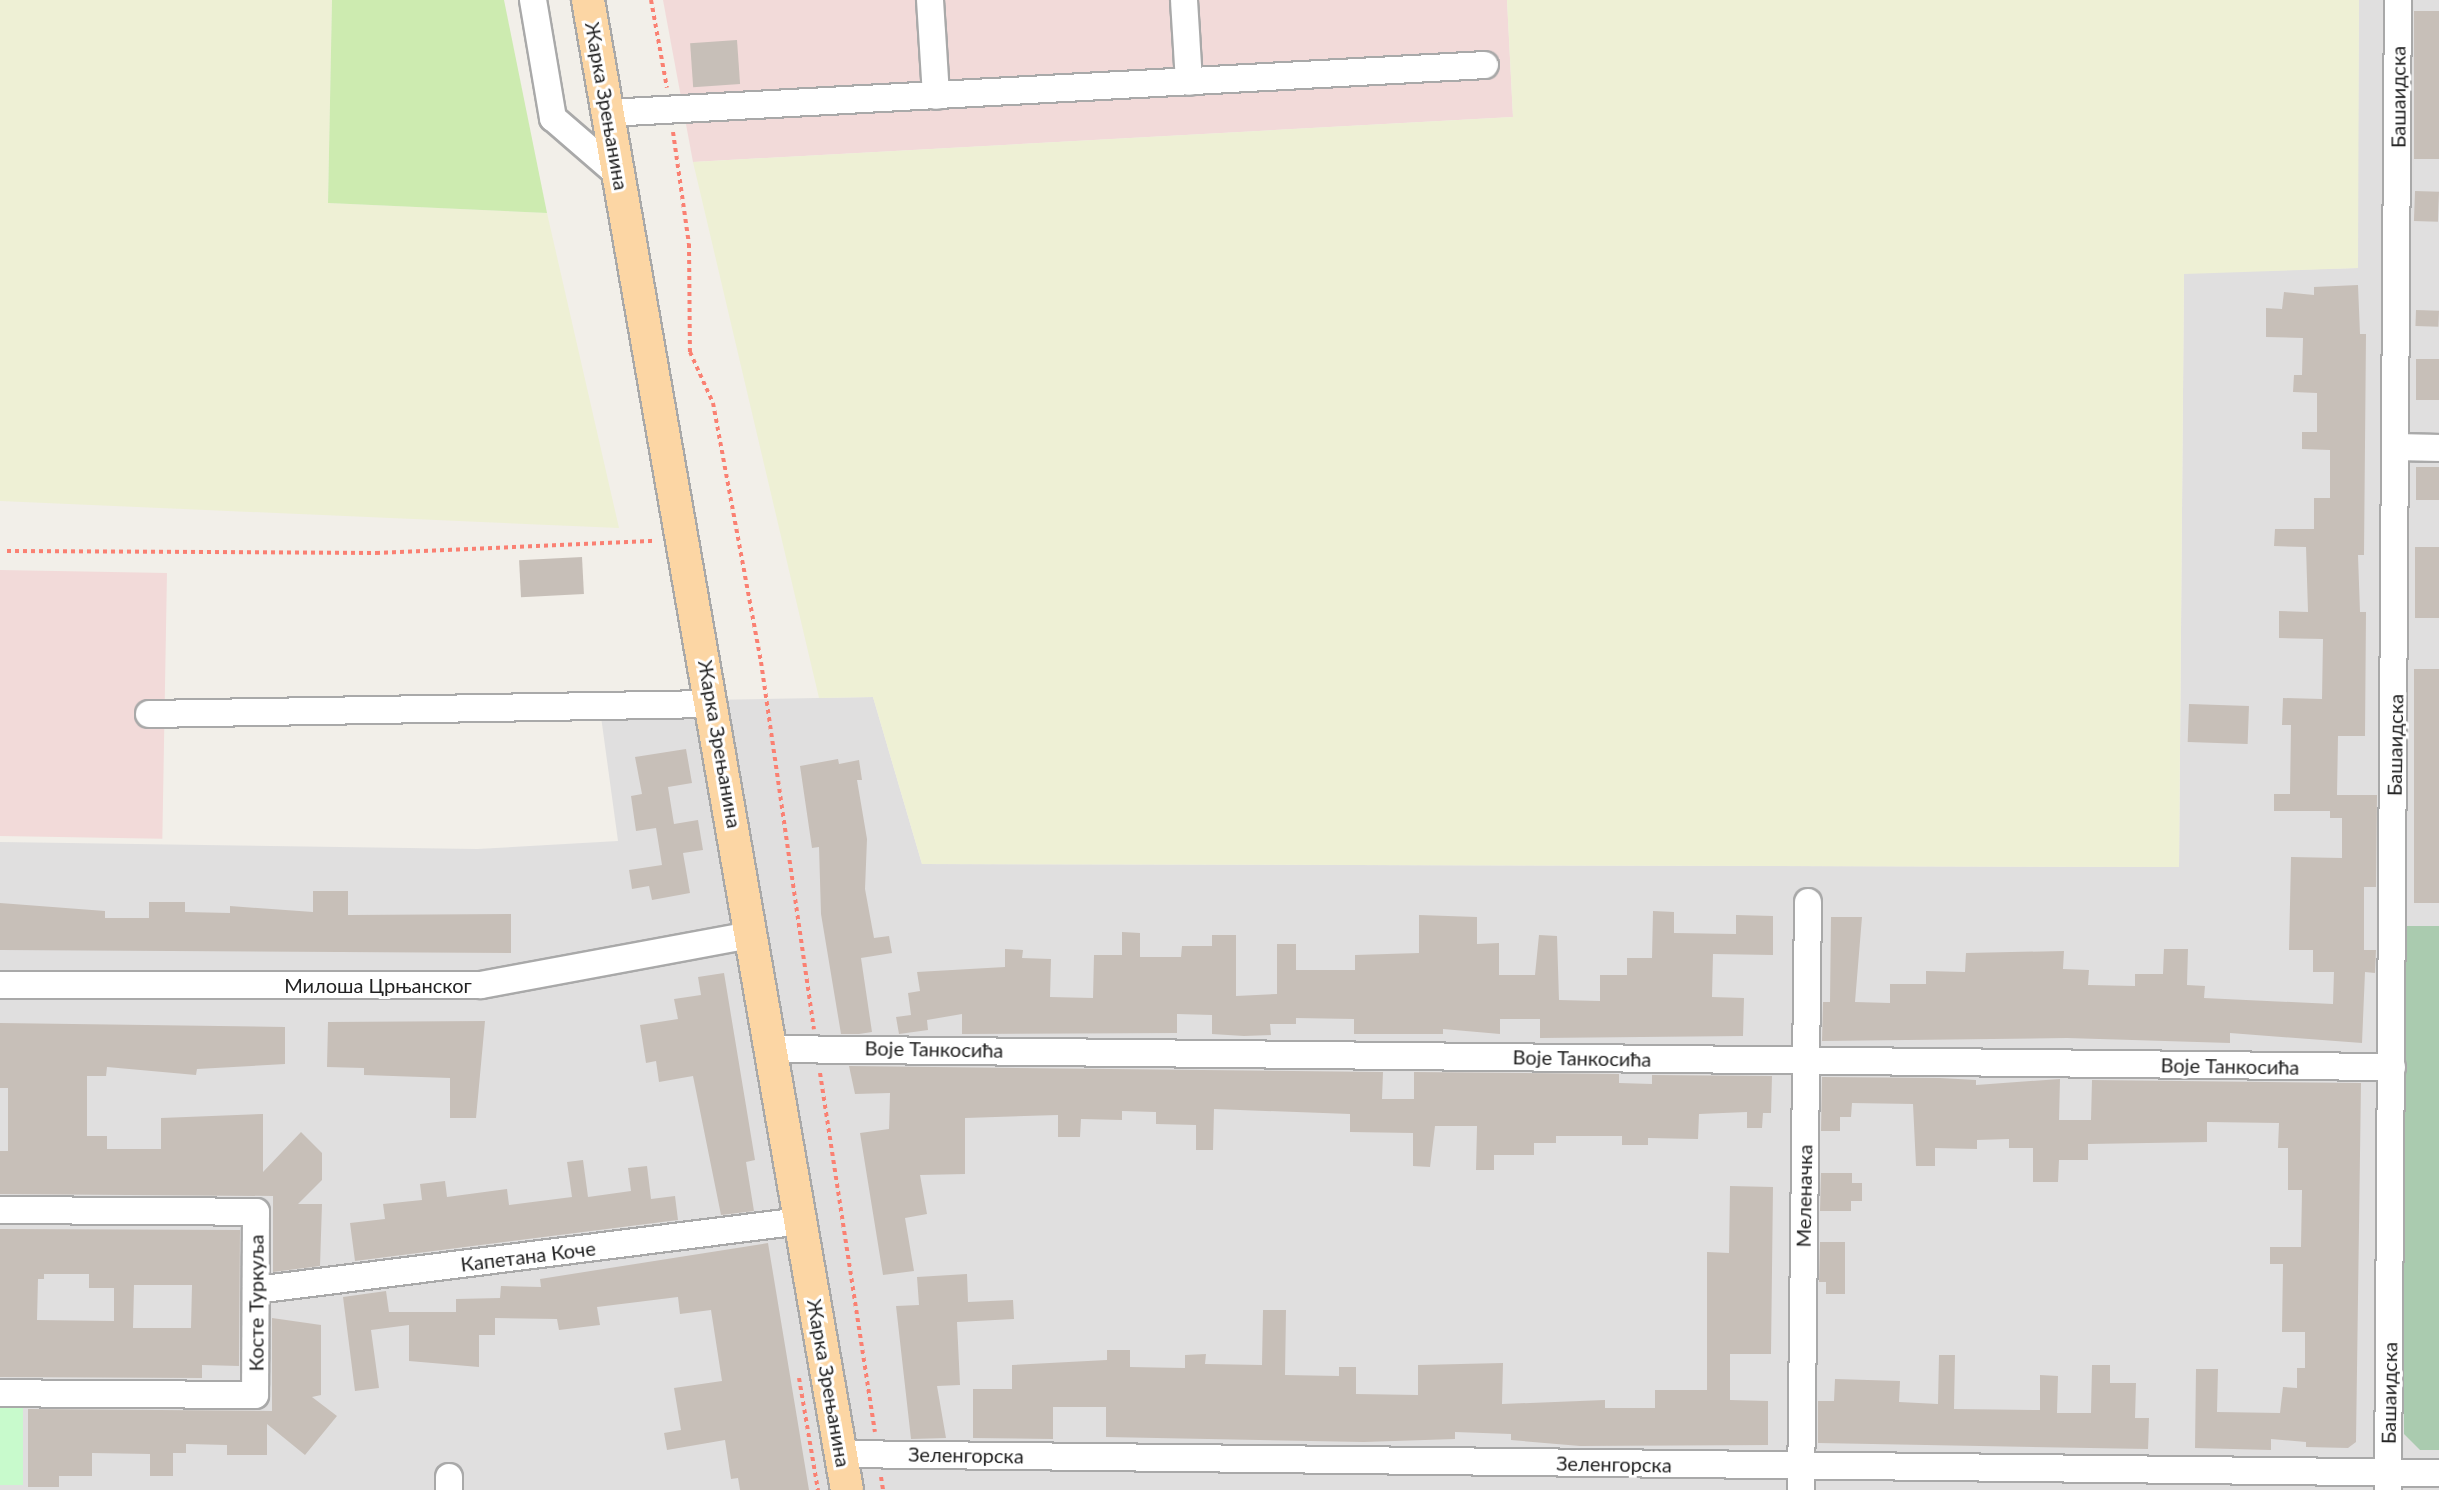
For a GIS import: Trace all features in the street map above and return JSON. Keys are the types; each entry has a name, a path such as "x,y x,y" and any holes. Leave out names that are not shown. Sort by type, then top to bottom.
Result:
{"main road":[{"name":"Жарка Зрењанина","path":"588,0 686,540 847,1490"}],"street":[{"path":"533,0 553,118 619,175"},
{"path":"930,0 936,96"},
{"path":"1184,0 1189,82"},
{"name":"Башаидска","path":"2388,1482 2398,447 2398,0"},
{"path":"608,113 1485,65"},
{"path":"2398,447 2439,448"},
{"path":"149,714 713,704"},
{"name":"Меленачка","path":"1801,1478 1808,902"},
{"name":"Милоша Црњанског","path":"0,985 481,985 752,935"},
{"name":"Воје Танкосића","path":"772,1049 816,1047 2392,1067"},
{"name":"Косте Туркуља","path":"0,1210 256,1212 255,1395 0,1393"},
{"name":"Капетана Коче","path":"256,1290 801,1221"},
{"name":"Зеленгорска","path":"841,1454 1801,1478 2388,1482 2439,1473"}],"path":[{"path":"651,0 671,110 689,244 690,352 713,403 764,676 883,1490"},
{"path":"7,551 376,553 686,540"}],"shaded area":[{"path":"663,0 1507,0 1513,117 693,162"},
{"path":"2359,0 2439,0 2439,1490 0,1490 0,842 477,849 618,841 599,702 873,697 922,864 2179,867 2184,273 2357,268"},
{"path":"0,570 167,573 162,839 0,836"}],"green space":[{"path":"0,0 332,0 328,203 547,213 619,528 0,501"},
{"path":"332,0 504,0 547,213 328,203"},
{"path":"1507,0 2359,0 2358,268 2184,274 2179,867 922,864 873,697 819,698 693,162 1513,117"},
{"path":"2402,926 2439,926 2439,1450 2420,1450 2404,1434"},
{"path":"0,1393 23,1393 23,1485 0,1485"}],"building":[{"path":"2414,11 2439,11 2439,159 2414,159"},
{"path":"737,40 740,84 693,87 690,43"},
{"path":"2415,191 2439,192 2438,222 2414,221"},
{"path":"2358,285 2360,334 2366,334 2364,555 2358,555 2360,612 2366,612 2365,736 2338,736 2337,795 2377,795 2376,887 2364,887 2364,950 2376,950 2375,973 2365,972 2362,1043 2230,1033 2230,1043 2067,1038 1822,1041 1823,1002 1830,1002 1831,917 1862,917 1855,1002 1890,1003 1890,984 1926,984 1926,971 1965,972 1966,953 2064,951 2063,969 2089,970 2088,985 2135,986 2135,974 2163,974 2164,949 2188,949 2187,985 2205,986 2204,998 2333,1004 2334,972 2313,972 2313,950 2289,950 2291,857 2342,858 2342,818 2330,818 2330,811 2274,811 2274,794 2290,794 2291,725 2282,725 2283,698 2322,699 2323,639 2279,638 2279,611 2308,612 2306,547 2274,546 2275,529 2314,529 2314,498 2330,498 2330,450 2302,449 2302,432 2317,432 2317,393 2293,392 2294,375 2302,375 2303,338 2266,337 2266,308 2282,309 2284,292 2314,295 2314,287"},
{"path":"2416,310 2439,311 2438,327 2415,326"},
{"path":"2416,359 2439,359 2439,400 2416,400"},
{"path":"2416,467 2439,467 2439,500 2416,500"},
{"path":"2415,547 2439,547 2439,618 2415,618"},
{"path":"582,557 584,594 521,597 519,560"},
{"path":"2414,669 2439,669 2439,903 2414,903"},
{"path":"2189,704 2249,706 2248,744 2188,742"},
{"path":"686,749 692,783 668,787 674,824 698,820 703,850 683,853 690,893 652,900 649,886 632,889 629,870 662,865 656,828 636,831 631,796 642,794 635,757"},
{"path":"838,759 839,764 859,760 862,780 857,780 867,839 865,889 874,938 889,936 892,953 861,958 872,1032 859,1034 841,1034 821,914 819,847 812,848 800,766"},
{"path":"313,891 348,891 348,915 511,914 511,953 0,950 0,903 105,911 105,918 149,918 149,902 185,902 185,912 230,913 230,906 313,912"},
{"path":"1653,911 1674,912 1674,933 1736,934 1736,915 1773,916 1773,955 1713,954 1712,997 1744,998 1743,1036 1540,1038 1540,1019 1500,1019 1500,1034 1443,1029 1443,1034 1354,1034 1354,1019 1296,1018 1296,1024 1270,1024 1271,1035 1244,1036 1212,1034 1212,1015 1177,1014 1177,1033 962,1034 962,1014 927,1020 928,1030 899,1034 896,1017 911,1015 908,993 920,991 917,972 1005,967 1005,949 1023,950 1022,958 1051,959 1050,997 1093,998 1094,955 1122,955 1122,932 1140,933 1140,957 1181,957 1182,946 1212,946 1212,935 1236,935 1236,996 1277,994 1277,944 1296,944 1296,970 1355,970 1355,955 1419,953 1419,915 1477,917 1477,944 1499,943 1499,975 1535,975 1539,935 1557,936 1559,1000 1600,1001 1600,975 1627,975 1627,958 1652,958"},
{"path":"724,973 755,1160 746,1162 754,1211 721,1215 693,1076 659,1082 656,1061 646,1063 640,1025 678,1019 674,999 701,995 698,977"},
{"path":"485,1021 476,1118 450,1118 450,1078 364,1075 364,1068 327,1067 328,1022"},
{"path":"0,1023 285,1027 285,1064 197,1069 196,1075 107,1067 106,1076 87,1076 87,1136 107,1136 107,1149 161,1149 161,1118 263,1114 263,1172 301,1132 322,1153 322,1180 298,1204 322,1204 320,1266 273,1272 273,1196 0,1194 0,1151 8,1151 8,1088 0,1088"},
{"path":"849,1066 1383,1072 1382,1099 1414,1099 1414,1072 1619,1074 1619,1083 1652,1084 1652,1075 1772,1076 1771,1113 1763,1113 1762,1128 1747,1128 1747,1112 1699,1114 1698,1139 1648,1138 1648,1145 1622,1145 1622,1136 1556,1136 1556,1143 1534,1143 1534,1155 1494,1155 1494,1170 1476,1170 1477,1126 1435,1126 1430,1167 1413,1166 1413,1133 1350,1132 1350,1114 1214,1109 1213,1150 1196,1150 1196,1125 1156,1124 1156,1112 1122,1111 1122,1120 1081,1119 1080,1137 1058,1137 1058,1115 965,1118 965,1174 920,1175 927,1214 905,1218 914,1271 883,1275 860,1133 889,1129 890,1093 855,1094"},
{"path":"1822,1077 1940,1078 1976,1080 1976,1085 2060,1079 2059,1120 2091,1120 2092,1080 2361,1083 2356,1442 2348,1448 2306,1447 2306,1442 2271,1439 2271,1450 2195,1448 2196,1369 2218,1369 2217,1412 2280,1413 2283,1387 2297,1388 2297,1368 2305,1368 2305,1332 2282,1332 2283,1264 2270,1264 2270,1247 2301,1247 2302,1190 2288,1190 2288,1148 2278,1148 2279,1123 2207,1122 2207,1142 2088,1144 2088,1160 2059,1160 2058,1182 2033,1182 2033,1148 2009,1148 2009,1139 1977,1140 1977,1149 1935,1148 1935,1166 1916,1166 1913,1104 1852,1103 1851,1117 1840,1117 1840,1131 1821,1131"},
{"path":"583,1160 588,1197 631,1191 628,1168 647,1166 651,1199 675,1196 678,1220 355,1261 350,1223 385,1219 383,1204 422,1200 420,1184 445,1181 447,1197 507,1189 509,1205 572,1197 567,1162"},
{"path":"1821,1173 1852,1173 1852,1183 1862,1183 1862,1201 1851,1201 1851,1211 1820,1211"},
{"path":"1730,1186 1773,1187 1771,1354 1730,1354 1730,1400 1768,1401 1768,1445 1580,1446 1511,1440 1511,1434 1455,1432 1455,1439 1364,1442 1106,1437 1106,1407 1053,1407 1053,1439 973,1438 973,1389 1012,1389 1012,1365 1107,1360 1107,1350 1130,1350 1130,1367 1185,1368 1185,1355 1206,1354 1205,1364 1262,1365 1263,1310 1286,1310 1285,1375 1339,1376 1339,1367 1356,1367 1356,1394 1418,1395 1418,1365 1503,1363 1502,1404 1605,1400 1605,1408 1655,1408 1655,1390 1707,1390 1707,1252 1729,1253"},
{"path":"0,1229 240,1230 239,1366 202,1365 202,1378 0,1377","holes":["44,1274 89,1274 89,1288 114,1288 114,1321 37,1320 38,1279 44,1279","134,1285 192,1285 191,1328 133,1328"]},
{"path":"1820,1242 1845,1242 1845,1294 1826,1294 1826,1282 1819,1282"},
{"path":"768,1243 809,1490 740,1490 738,1478 731,1479 725,1440 667,1450 664,1433 681,1430 674,1388 722,1381 711,1310 680,1314 678,1297 597,1307 600,1325 559,1330 557,1319 495,1318 495,1335 479,1335 479,1367 409,1361 409,1325 371,1330 379,1388 355,1391 343,1297 386,1291 389,1312 456,1312 456,1299 500,1298 501,1286 541,1287 540,1279"},
{"path":"967,1274 968,1302 1013,1300 1014,1319 957,1322 960,1385 937,1386 946,1438 911,1439 896,1306 919,1305 917,1277"},
{"path":"272,1318 321,1325 321,1395 312,1397 337,1416 305,1455 267,1424 267,1455 227,1455 227,1445 186,1444 186,1453 173,1453 173,1476 150,1476 150,1454 92,1453 92,1476 59,1476 59,1487 28,1487 28,1409 272,1411"},
{"path":"1939,1355 1955,1355 1954,1409 2040,1410 2040,1375 2058,1376 2057,1413 2091,1413 2092,1365 2110,1365 2110,1383 2136,1383 2135,1418 2149,1418 2148,1449 1818,1443 1818,1401 1834,1401 1835,1379 1900,1381 1899,1402 1938,1404"}]}
